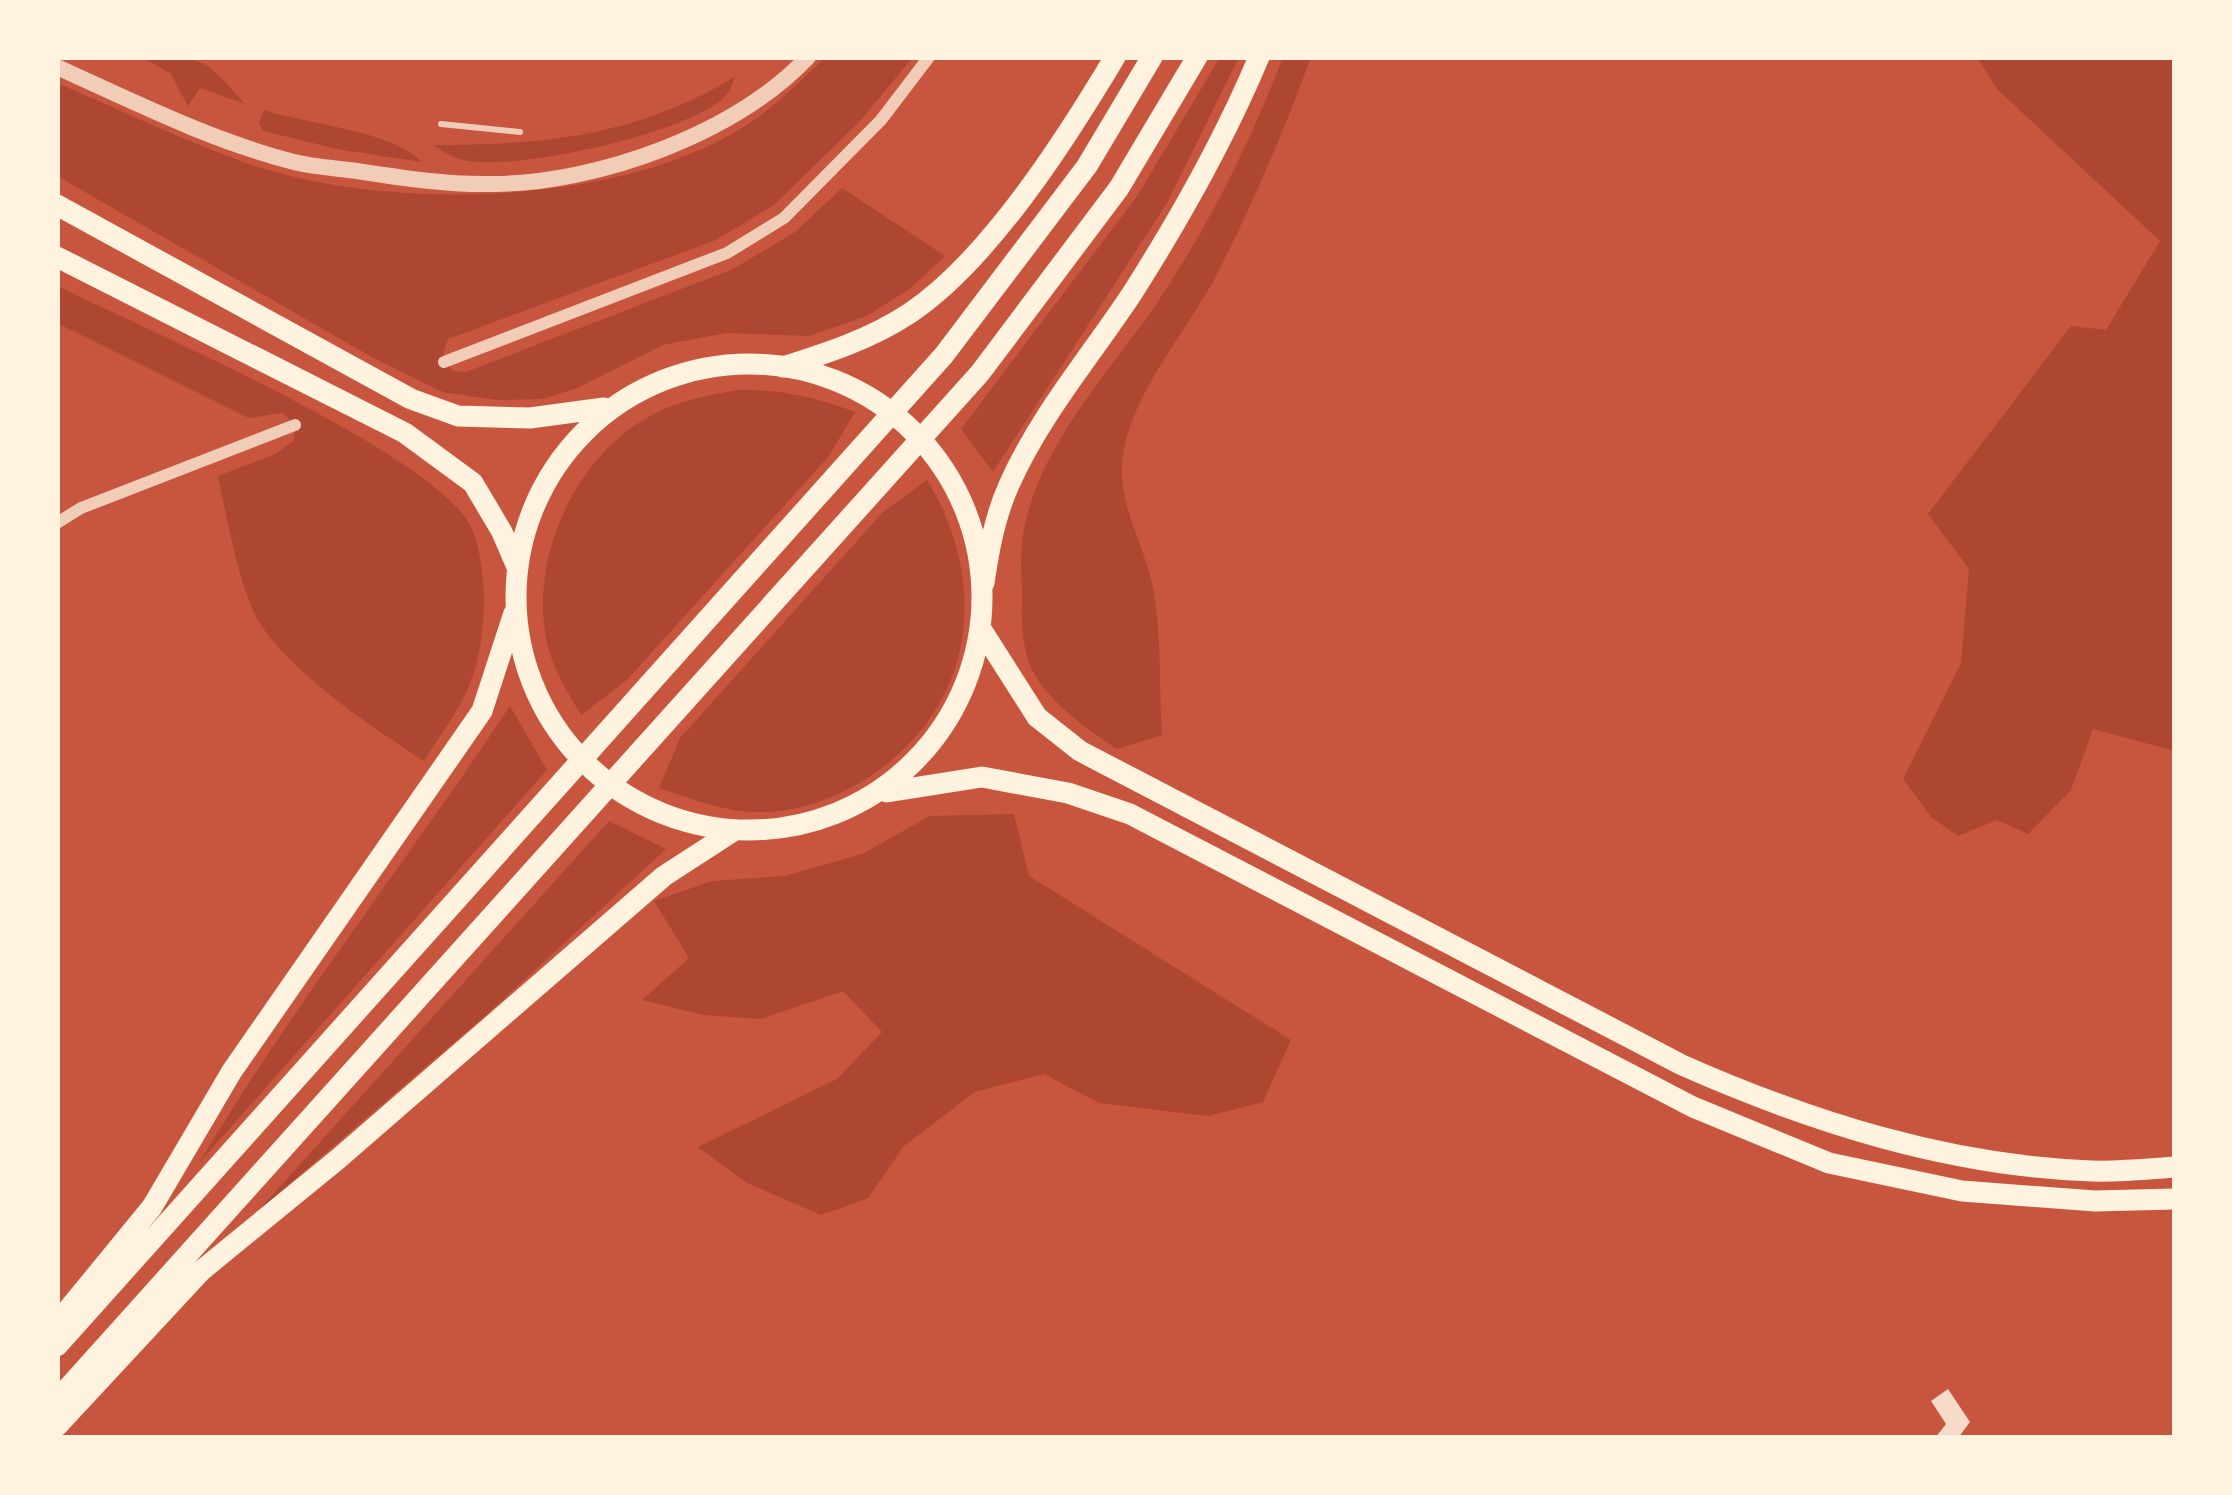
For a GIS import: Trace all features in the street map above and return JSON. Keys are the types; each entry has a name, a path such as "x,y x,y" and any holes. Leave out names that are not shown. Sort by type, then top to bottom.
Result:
{"main road":[{"path":"783,367 868,336 911,312 945,284 1060,148 1115,57"},
{"path":"57,1346 944,355 1087,166 1152,57"},
{"path":"57,1400 980,373 1119,188 1198,57"},
{"path":"514,613 523,662 560,736 602,778 640,802 686,821 735,830 784,828 831,816 875,795 923,755 971,675 992,530 1009,484 1066,384 1133,291 1196,182 1259,57"},
{"path":"57,206 411,399 458,416 530,418 611,406 696,370 783,367 833,378 872,396 909,426 940,461 962,499 977,540 984,583"},
{"path":"64,263 405,433 473,483 518,568"},
{"path":"57,1323 152,1207 232,1071 482,711 514,613 524,522 543,482 572,440 611,406"},
{"path":"981,628 1037,717 1080,752 1682,1065 1769,1103 1884,1138 1983,1159 2091,1171 2175,1167"},
{"path":"875,795 982,777 1068,793 1130,814 1693,1107 1829,1162 1963,1190 2095,1201 2175,1199"},
{"path":"57,1426 201,1270 429,1081 664,876 735,830"}],"street":[{"path":"57,67 184,123 297,163 423,181 496,184 586,171 677,142 748,107 808,57"},
{"path":"444,362 712,260 746,242 784,218 881,120 929,57"},
{"path":"57,523 81,508 295,425"}],"lane":[{"path":"59,57 102,87"},
{"path":"441,124 520,132"}],"shaded area":[{"path":"142,57 201,63 245,104 200,88 188,106 170,73"},
{"path":"826,57 913,57 860,121 774,205 716,240 448,339 447,363 453,371 466,372 733,269 795,232 842,188 945,256 911,288 867,316 809,336 726,333 663,345 577,388 543,399 497,400 443,392 377,360 57,176 57,83 219,153 300,178 365,189 506,193 577,185 644,170 705,148 757,118"},
{"path":"1220,57 1239,57 1167,203 993,472 961,429 1138,195"},
{"path":"1283,57 1311,57 1229,250 1146,391 1126,440 1124,493 1151,579 1157,615 1162,735 1117,749 1053,699 1028,659 1022,628 1021,557 1029,509 1041,476 1076,414 1159,300 1212,212"},
{"path":"1977,57 2175,57 2175,751 2093,729 2071,790 2028,834 1997,820 1958,836 1931,817 1903,779 1961,663 1969,569 1928,514 2071,326 2106,330 2160,241 1997,89"},
{"path":"735,77 723,98 699,114 603,146 532,159 476,162 453,157 433,145 514,143 589,133 662,113"},
{"path":"264,110 371,136 409,151 422,162 263,131 259,123"},
{"path":"57,286 284,395 406,466 449,499 472,529 478,547 484,588 482,632 463,700 424,761 305,674 265,631 253,610 232,544 218,476 275,454 294,441 295,425 283,413 249,418 57,323"},
{"path":"738,390 798,395 855,412 829,456 627,680 581,715 551,657 544,624 549,554 560,520 597,460 622,435 671,406"},
{"path":"927,480 948,521 965,605 961,646 949,685 928,721 899,754 861,782 798,808 732,810 659,788 680,738 883,512"},
{"path":"510,706 547,770 199,1163 273,1047"},
{"path":"1014,814 1029,876 1291,1040 1263,1102 1208,1116 1099,1103 1044,1074 975,1092 904,1146 868,1198 821,1215 747,1183 698,1147 837,1079 882,1032 843,991 761,1019 703,1015 642,1000 689,958 654,901 712,881 785,876 862,854 930,816"},
{"path":"609,821 666,849 487,1014 258,1211"}],"building":[{"path":"1948,1389 1970,1422 1958,1438 1935,1438 1946,1424 1931,1401"}]}
